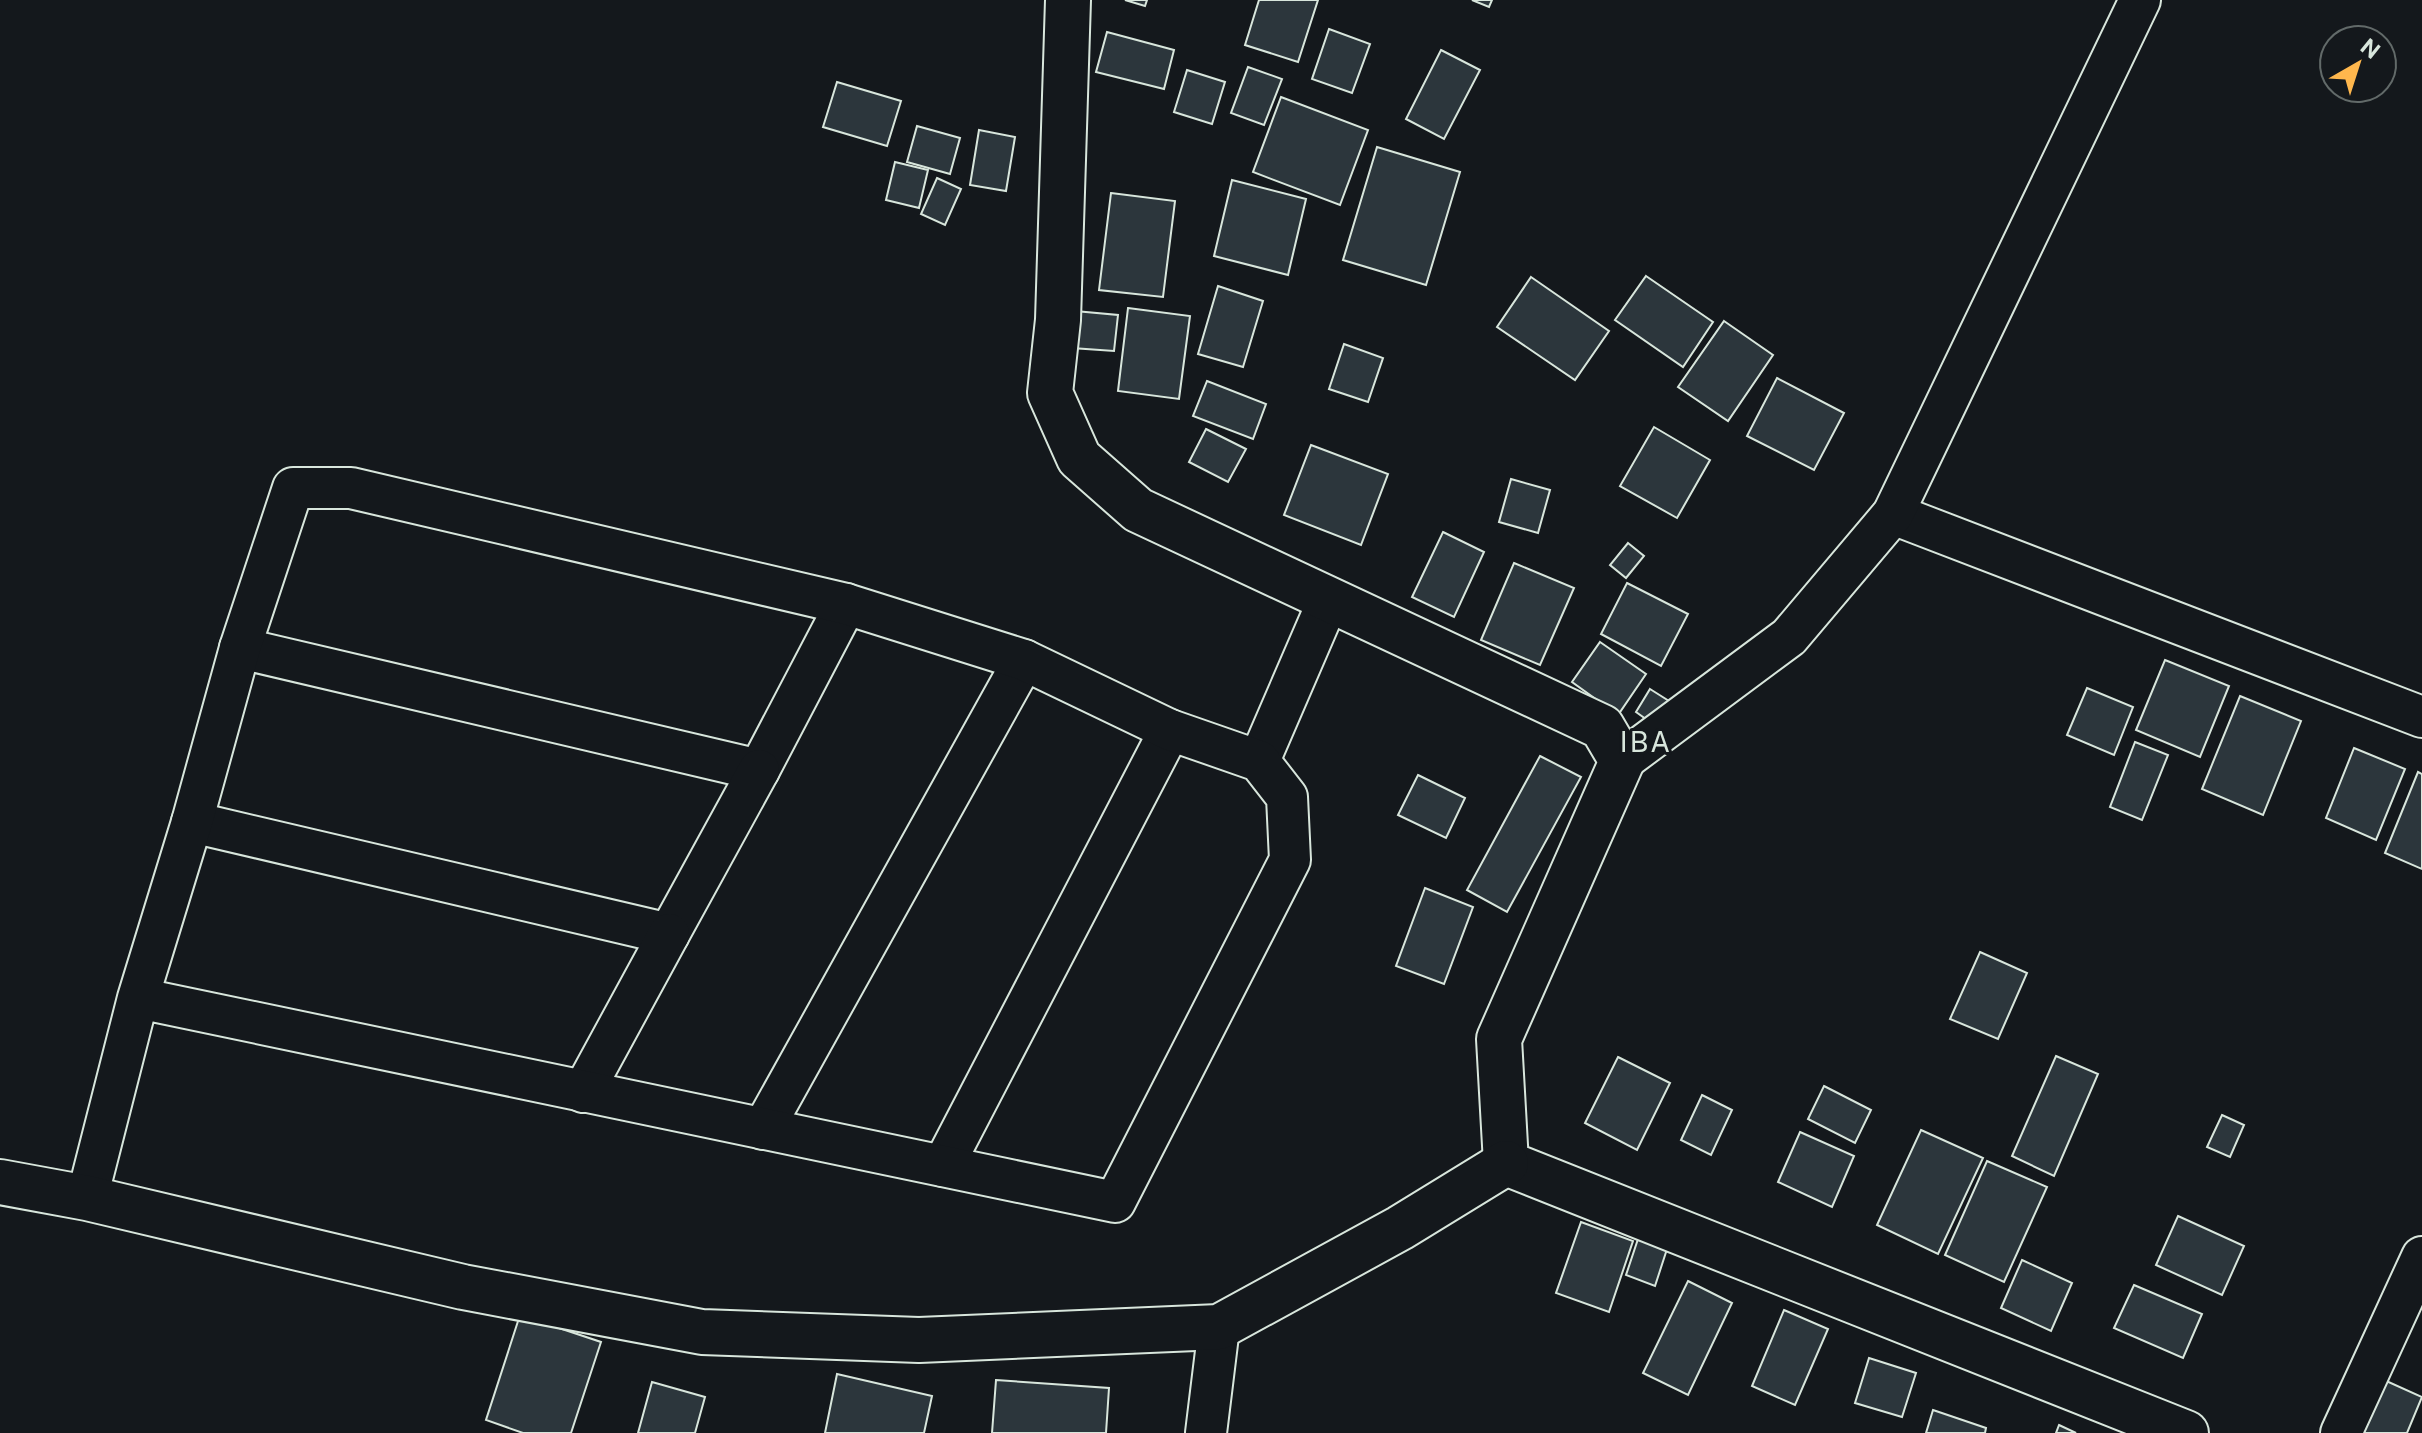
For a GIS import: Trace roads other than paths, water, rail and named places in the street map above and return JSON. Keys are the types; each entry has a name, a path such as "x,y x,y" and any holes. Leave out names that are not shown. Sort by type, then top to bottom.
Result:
{"street":[{"path":"1068,0 1058,320 1050,393 1079,458 1138,510 1602,727 1622,761"},
{"path":"1506,1163 1499,1039 1622,761 1789,637 1893,514 2140,0"},
{"path":"87,1198 138,998 192,822 240,648 293,488 351,488 846,604 1024,660 1170,730 1259,761 1287,797 1290,860 1115,1202 138,998"},
{"path":"1893,514 2422,717"},
{"path":"1259,761 1329,599"},
{"path":"583,1092 846,604"},
{"path":"240,648 759,770"},
{"path":"763,1129 1024,660"},
{"path":"943,1166 1170,730"},
{"path":"192,822 669,934"},
{"path":"0,1182 87,1198 463,1287 702,1332 919,1340 1219,1327 1400,1228 1506,1163"},
{"path":"1506,1163 2186,1433"},
{"path":"2341,1433 2422,1257"},
{"path":"1206,1433 1219,1327"}],"district":[{"name":"IBA","path":"1646,741"}]}
